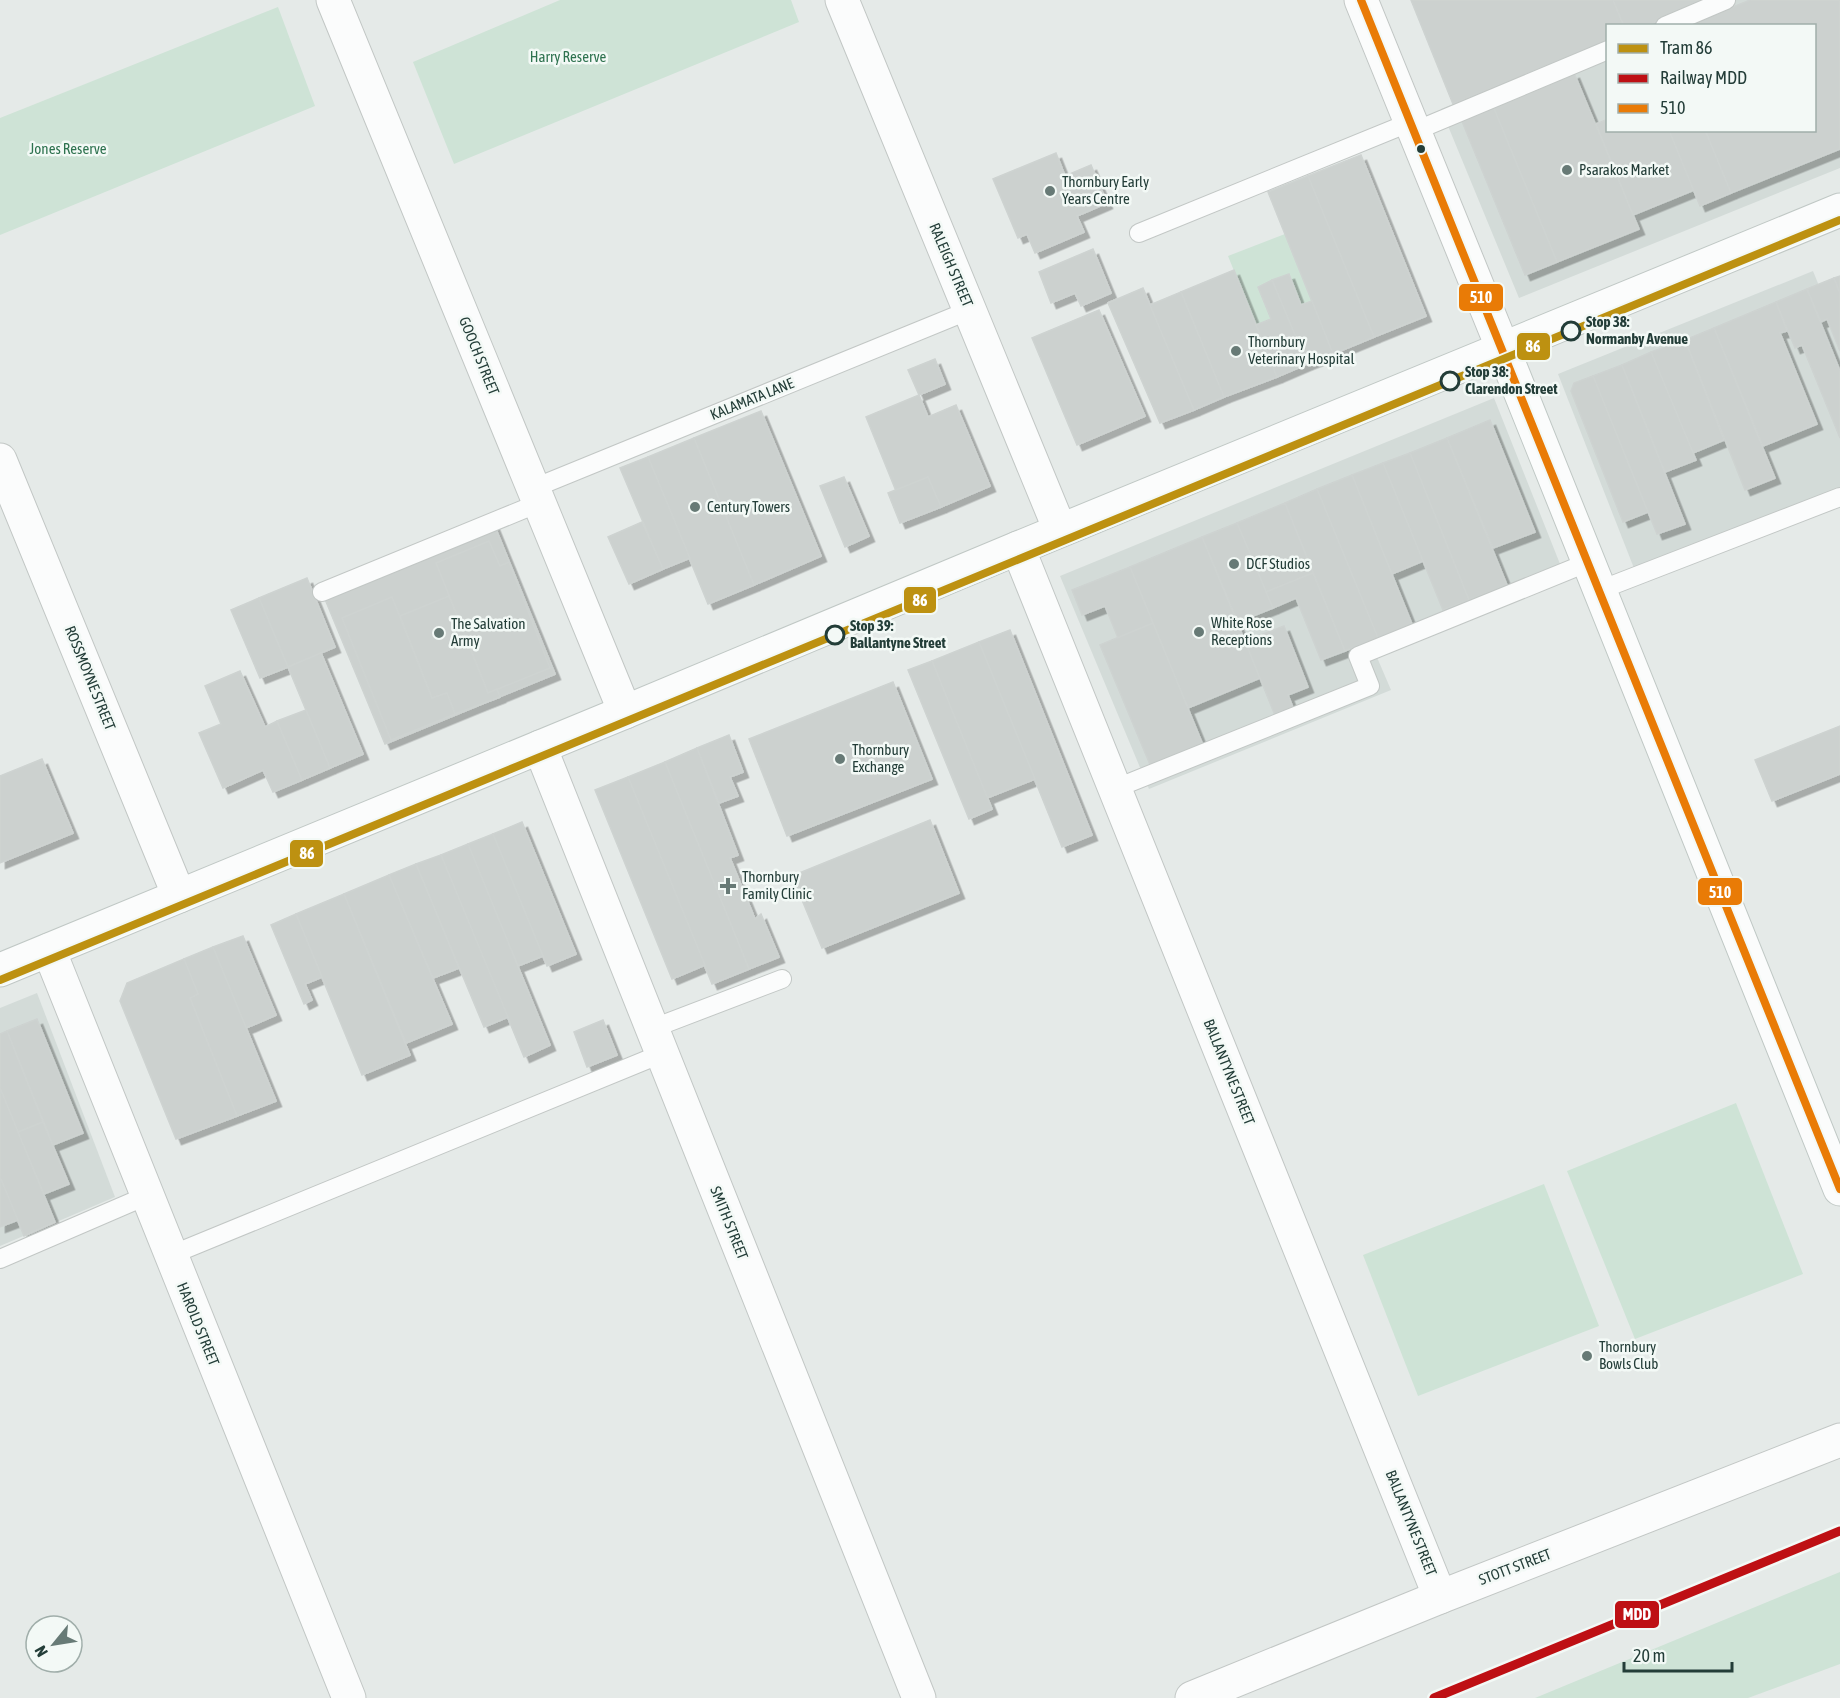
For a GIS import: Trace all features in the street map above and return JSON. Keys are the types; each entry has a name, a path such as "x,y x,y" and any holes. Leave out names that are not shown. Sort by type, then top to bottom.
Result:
{"street":[{"name":"GOOCH STREET","path":"333,0 625,712"},
{"name":"RALEIGH STREET","path":"842,0 1060,530"},
{"path":"1361,0 1840,1189"},
{"path":"0,970 1060,530 1840,210"},
{"name":"ROSSMOYNE STREET","path":"0,460 179,896"},
{"name":"BALLANTYNE STREET","path":"1018,548 1440,1597"},
{"name":"SMITH STREET","path":"540,747 919,1698"},
{"name":"HAROLD STREET","path":"49,950 349,1698"},
{"name":"STOTT STREET","path":"1192,1698 1440,1597 1840,1440"}],"lane":[{"path":"1670,24 1726,0"},
{"path":"1139,233 1606,51"},
{"name":"KALAMATA LANE","path":"322,592 536,496 969,310"},
{"path":"1114,789 1370,686 1358,656 1594,576 1840,497"},
{"path":"171,1256 656,1041 782,980"},
{"path":"0,1258 146,1196"}],"shaded area":[{"path":"1709,0 1840,0 1840,168 1519,298 1441,109 1606,41 1606,132 1816,132 1816,24 1649,24"},
{"path":"1813,271 1840,338 1840,501 1639,581 1558,374"},
{"path":"1494,398 1566,579 1376,655 1391,690 1149,789 1060,576"},
{"path":"37,993 115,1197 0,1246 0,1008"}],"green space":[{"name":"Harry Reserve","path":"560,0 791,0 799,22 454,164 413,62"},
{"name":"Jones Reserve","path":"278,7 315,106 0,235 0,118"},
{"path":"1285,234 1312,301 1301,305 1289,274 1258,287 1271,319 1256,325 1228,256"},
{"path":"1736,1103 1803,1274 1635,1339 1567,1171"},
{"path":"1544,1184 1599,1326 1418,1396 1363,1255"},
{"path":"1840,1572 1840,1664 1748,1698 1535,1698"}],"building":[{"path":"1411,0 1613,0 1623,24 1606,24 1606,42 1453,104"},
{"path":"1613,0 1706,1 1651,24 1623,24"},
{"path":"1750,0 1840,0 1840,149 1731,193 1706,132 1816,132 1816,24 1692,24"},
{"name":"Psarakos Market","path":"1574,73 1639,229 1557,262 1493,106"},
{"path":"1493,106 1557,262 1525,275 1461,119"},
{"path":"1606,120 1606,132 1670,132 1694,190 1633,215 1596,124"},
{"path":"1670,132 1706,132 1731,193 1700,206"},
{"name":"Thornbury Early Years Centre","path":"1056,153 1065,176 1091,165 1107,203 1077,216 1084,232 1035,253 1027,234 1018,238 993,179"},
{"path":"1361,155 1426,316 1374,337 1308,176"},
{"path":"1308,176 1374,337 1333,354 1268,192"},
{"path":"1093,249 1111,293 1081,306 1075,293 1051,303 1039,272"},
{"name":"Thornbury Veterinary Hospital","path":"1234,270 1277,377 1224,397 1181,292"},
{"path":"1289,274 1301,305 1312,301 1333,354 1307,364 1272,280"},
{"path":"1840,276 1840,294 1834,278"},
{"path":"1834,278 1840,294 1840,351 1827,319 1821,322 1807,289"},
{"path":"1272,280 1307,364 1277,377 1256,325 1271,319 1258,287"},
{"path":"1143,288 1194,410 1160,423 1108,303"},
{"path":"1807,289 1840,371 1840,438 1802,345 1795,348 1776,302"},
{"path":"1181,292 1224,397 1194,410 1150,305"},
{"path":"1776,302 1787,331 1780,333 1817,424 1763,446 1714,328"},
{"path":"1099,310 1145,416 1077,445 1032,338"},
{"path":"1714,328 1775,478 1745,490 1685,340"},
{"path":"1685,340 1724,440 1693,453 1651,352"},
{"path":"1651,352 1696,460 1665,472 1622,365"},
{"path":"935,359 945,384 919,395 908,370"},
{"path":"1622,365 1685,524 1657,534 1593,376"},
{"path":"1593,376 1648,512 1623,522 1571,391 1574,383"},
{"path":"919,395 928,417 956,405 990,486 941,507 928,477 896,491 866,417"},
{"path":"761,411 821,556 754,585 694,438"},
{"path":"1490,420 1535,532 1493,548 1447,438"},
{"name":"Century Towers","path":"694,438 754,585 708,604 648,457"},
{"path":"1447,438 1507,585 1469,600 1410,453"},
{"path":"1410,453 1469,600 1443,610 1383,463"},
{"path":"648,457 690,558 663,569 620,468"},
{"path":"1383,463 1423,561 1392,574 1352,475"},
{"path":"1352,475 1412,624 1378,638 1317,489"},
{"path":"844,477 869,536 845,547 820,486"},
{"path":"928,477 941,507 900,523 888,493"},
{"path":"1317,489 1378,638 1345,651 1285,503"},
{"path":"1285,503 1313,573 1266,592 1237,523"},
{"name":"The Salvation Army","path":"493,522 555,674 385,744 322,592"},
{"path":"642,522 663,569 629,584 608,537"},
{"name":"DCF Studios","path":"1237,523 1273,608 1238,622 1202,537"},
{"name":"White Rose Receptions","path":"1202,537 1260,678 1188,708 1130,567"},
{"path":"489,541 500,566 509,562 550,668 488,693 436,563"},
{"path":"1130,567 1153,623 1118,638 1105,606 1082,615 1072,590"},
{"path":"1313,573 1345,651 1321,660 1296,598 1273,608 1266,592"},
{"path":"307,578 335,647 288,667 259,598"},
{"path":"449,596 488,693 497,689 500,697 455,714 447,693 432,698 400,616"},
{"path":"392,597 432,698 447,693 455,714 391,740 342,618"},
{"path":"259,598 288,667 260,678 231,610"},
{"path":"1153,623 1203,745 1151,767 1100,645"},
{"path":"1284,626 1308,687 1288,695 1294,710 1276,718 1245,641"},
{"path":"1010,630 1092,835 1062,847 979,642"},
{"path":"979,642 1035,779 987,798 932,661"},
{"path":"321,653 363,754 330,768 288,667"},
{"path":"932,661 992,809 969,819 908,670"},
{"path":"240,671 265,727 277,721 302,780 273,792 263,770 223,788 199,733 221,724 205,686"},
{"name":"Thornbury Exchange","path":"893,682 932,779 787,836 749,739"},
{"path":"306,710 330,768 302,780 277,721"},
{"path":"1840,726 1840,774 1772,801 1755,760"},
{"path":"729,735 743,772 730,777 738,796 719,803 697,748"},
{"name":"Thornbury Family Clinic","path":"697,748 738,855 730,858 755,919 761,914 779,957 749,969 665,762"},
{"path":"42,759 73,833 0,863 0,776"},
{"path":"665,762 749,969 712,984 628,777"},
{"path":"628,777 705,965 672,979 595,790"},
{"path":"930,820 959,893 822,948 792,876"},
{"path":"522,822 576,954 547,966 493,834"},
{"path":"493,834 543,956 518,966 468,844"},
{"path":"468,844 550,1045 524,1057 441,855"},
{"path":"441,855 508,1017 484,1027 416,864"},
{"path":"416,864 459,968 433,978 389,875"},
{"path":"389,875 452,1024 406,1043 344,894"},
{"path":"344,894 410,1055 362,1075 296,914"},
{"path":"296,914 322,977 305,984 312,1000 304,1004 271,925"},
{"path":"243,936 276,1015 246,1028 213,947"},
{"path":"213,947 276,1101 237,1116 190,998 198,994 184,959"},
{"path":"184,959 198,994 190,998 237,1116 176,1139 120,1001 127,983"},
{"path":"37,1019 83,1133 53,1145 7,1031"},
{"path":"603,1020 617,1055 587,1067 574,1032"},
{"path":"7,1031 43,1122 18,1132 0,1088 0,1034"},
{"path":"0,1088 55,1222 24,1236 0,1177"},
{"path":"43,1122 69,1184 44,1194 18,1132"},
{"path":"0,1177 18,1220 0,1227"}],"tram line":[{"name":"86","path":"0,980 1840,220"}],"rail line":[{"name":"MDD","path":"1434,1698 1840,1531"}],"transit line":[{"name":"510","path":"1361,0 1840,1189"}],"place":[{"name":"Psarakos Market","path":"1567,170"},
{"name":"Thornbury Early Years Centre","path":"1050,191"},
{"name":"Stop 38: Normanby Avenue","path":"1571,331"},
{"name":"Thornbury Veterinary Hospital","path":"1236,351"},
{"name":"Stop 38: Clarendon Street","path":"1450,381"},
{"name":"Century Towers","path":"695,507"},
{"name":"DCF Studios","path":"1234,564"},
{"name":"White Rose Receptions","path":"1199,632"},
{"name":"The Salvation Army","path":"439,633"},
{"name":"Stop 39: Ballantyne Street","path":"835,635"},
{"name":"Thornbury Exchange","path":"840,759"},
{"name":"Thornbury Family Clinic","path":"728,886"},
{"name":"Thornbury Bowls Club","path":"1587,1356"}]}
